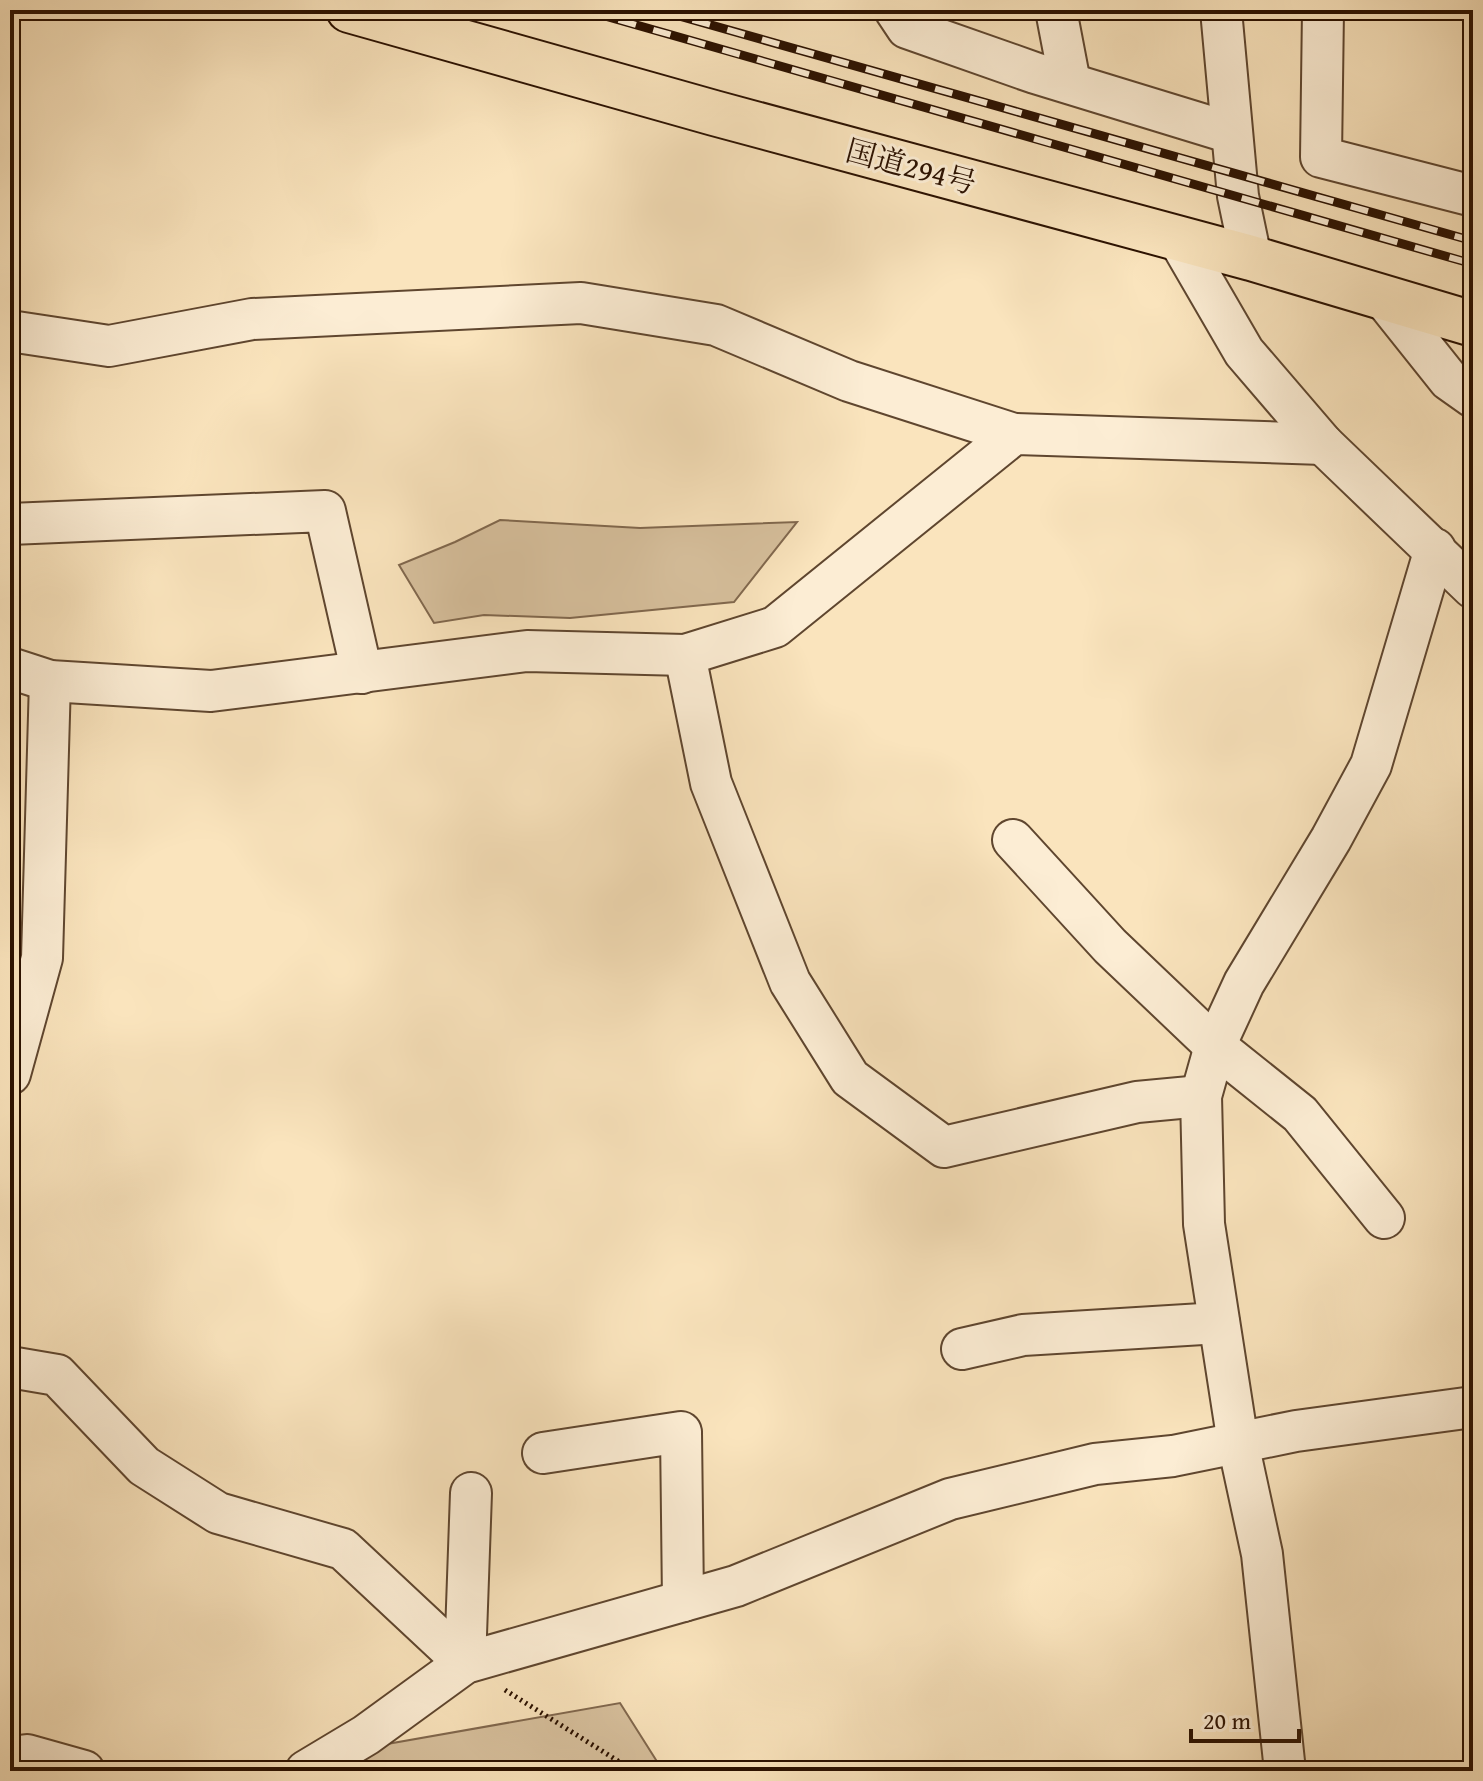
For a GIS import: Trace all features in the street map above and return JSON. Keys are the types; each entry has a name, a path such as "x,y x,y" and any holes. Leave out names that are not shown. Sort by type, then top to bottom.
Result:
{"highway":[{"name":"国道294号","path":"349,10 1251,258 1473,324"}],"street":[{"path":"895,10 907,28 1231,133"},
{"path":"1056,10 1070,83"},
{"path":"1221,10 1238,196 1251,258"},
{"path":"1323,10 1321,157 1473,196"},
{"path":"1179,240 1244,352 1323,444 1473,588"},
{"path":"1382,296 1449,380 1473,397"},
{"path":"10,331 109,346 252,319 581,303 716,325 849,381 1014,434 1323,444"},
{"path":"10,668 50,681 211,691 527,651 685,655 775,627 1014,434"},
{"path":"10,524 325,511 362,673"},
{"path":"1285,1771 1262,1554 1238,1443 1204,1224 1201,1096 1215,1046 1244,983 1331,839 1371,765 1435,549"},
{"path":"685,655 711,783 790,982 850,1078 944,1147 1137,1102 1201,1096"},
{"path":"10,1074 42,958 50,681"},
{"path":"1013,840 1110,946 1215,1046 1300,1114 1384,1218"},
{"path":"962,1349 1023,1335 1219,1323"},
{"path":"10,1367 57,1375 144,1466 218,1513 343,1549 465,1663"},
{"path":"306,1771 366,1735 465,1663 736,1586 950,1499 1095,1464 1173,1456 1296,1431 1473,1407"},
{"path":"543,1453 681,1432 683,1601"},
{"path":"465,1663 471,1493"},
{"path":"10,1757 27,1755 84,1771"}],"path":[{"path":"465,1663 634,1771"}],"shaded area":[{"path":"500,520 640,528 797,522 734,602 570,618 484,615 434,623 399,565"},
{"path":"620,1703 663,1771 283,1771 353,1750"}],"railway":[{"path":"584,10 1473,264"},
{"path":"658,10 1473,241"}]}
